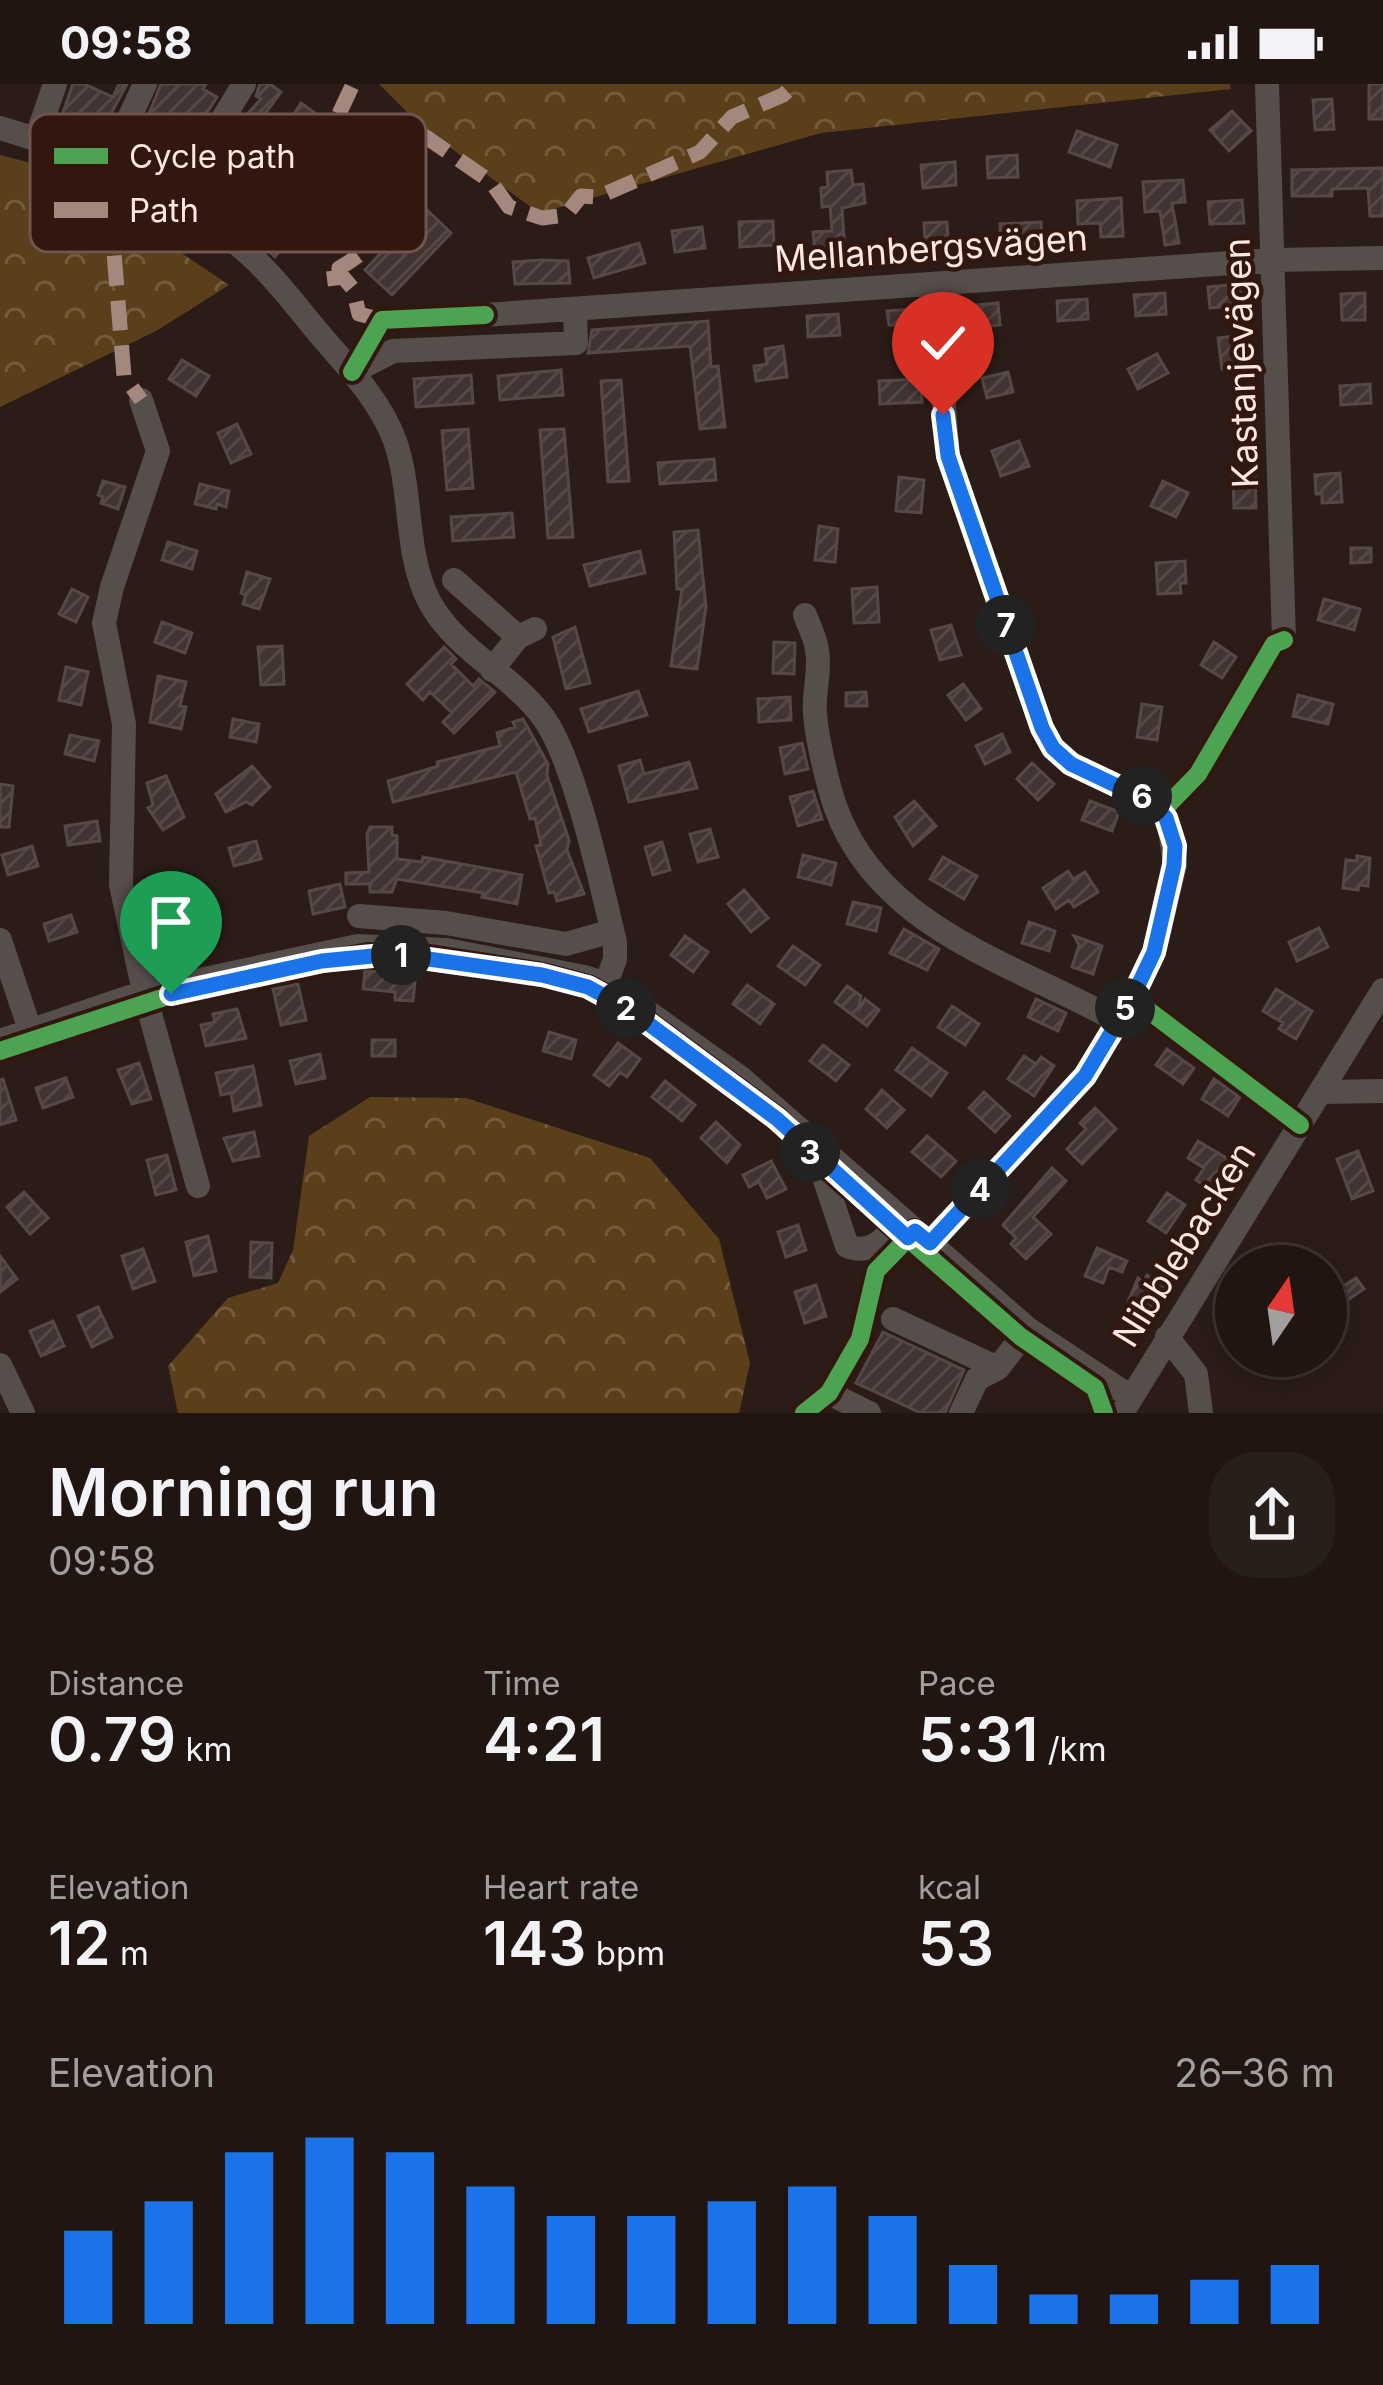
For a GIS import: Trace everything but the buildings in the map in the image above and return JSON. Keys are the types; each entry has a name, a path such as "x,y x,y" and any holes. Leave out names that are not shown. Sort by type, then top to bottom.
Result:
{"street":[{"path":"45,114 55,84"},
{"path":"131,114 145,84"},
{"path":"226,114 244,84"},
{"name":"Kastanjevägen","path":"1267,84 1284,640"},
{"path":"0,128 30,137"},
{"path":"246,252 352,372 394,436 418,577 428,598 453,637 531,703 561,747 612,931 614,959 606,984"},
{"name":"Mellanbergsvägen","path":"485,315 1274,260 1383,258"},
{"path":"930,1243 1085,1076 1154,952 1175,846 1166,818 1153,803 1071,764 1053,748 1042,728 948,456 934,284"},
{"path":"352,372 392,351 576,343 575,309"},
{"path":"141,400 158,451 104,623 124,724 121,885 144,992 198,1186"},
{"path":"454,580 527,633 492,670"},
{"path":"805,615 818,650 815,712 828,783 843,830 867,867 901,905 930,924 1116,1020"},
{"path":"359,916 446,923 566,944 612,931"},
{"path":"0,940 30,1030"},
{"path":"0,1041 144,992 320,953 380,945 542,965 606,984 729,1069 1028,1329 1127,1405"},
{"name":"Nibblebacken","path":"1127,1405 1383,990"},
{"path":"1322,1092 1383,1091"},
{"path":"810,1136 848,1246 872,1248 902,1220"},
{"path":"893,1319 998,1368"},
{"path":"961,1413 977,1379 998,1368 1028,1329"},
{"path":"1167,1337 1196,1374 1201,1413"},
{"path":"3,1378 23,1413"},
{"path":"829,1393 868,1413"}],"green space":[{"path":"379,84 1230,84 1231,89 821,133 539,213 426,130 426,114 409,114"},
{"path":"0,155 30,163 30,252 180,252 229,285 156,331 0,407"},
{"path":"370,1097 466,1098 650,1158 719,1239 750,1363 739,1413 178,1413 168,1366 228,1298 278,1283 293,1250 309,1136"}],"marked path":[{"path":"339,114 353,84"},
{"path":"426,137 491,182 509,207 542,218 566,215 581,196 598,197 700,152 732,117 783,95 795,84"},
{"path":"114,252 124,376 141,400"},
{"path":"339,275 339,268 362,252"},
{"path":"327,279 343,277 353,289 359,314 382,320"}],"cycle path":[{"path":"352,372 382,320 485,315"},
{"path":"1161,812 1198,774 1274,644 1284,640"},
{"path":"0,1051 171,995 368,955 430,957 588,987 630,1010 777,1119 1021,1337 1095,1388 1104,1413"},
{"path":"1132,998 1300,1125"},
{"path":"804,1413 829,1393 860,1339 876,1271 915,1231"}],"route":[{"path":"171,994 322,961 393,954 430,956 588,987 630,1010 777,1119 894,1228 908,1238 915,1231 930,1243 1085,1076 1154,952 1175,846 1166,818 1153,803 1071,764 1053,748 1042,728 948,456 943,415"}]}
